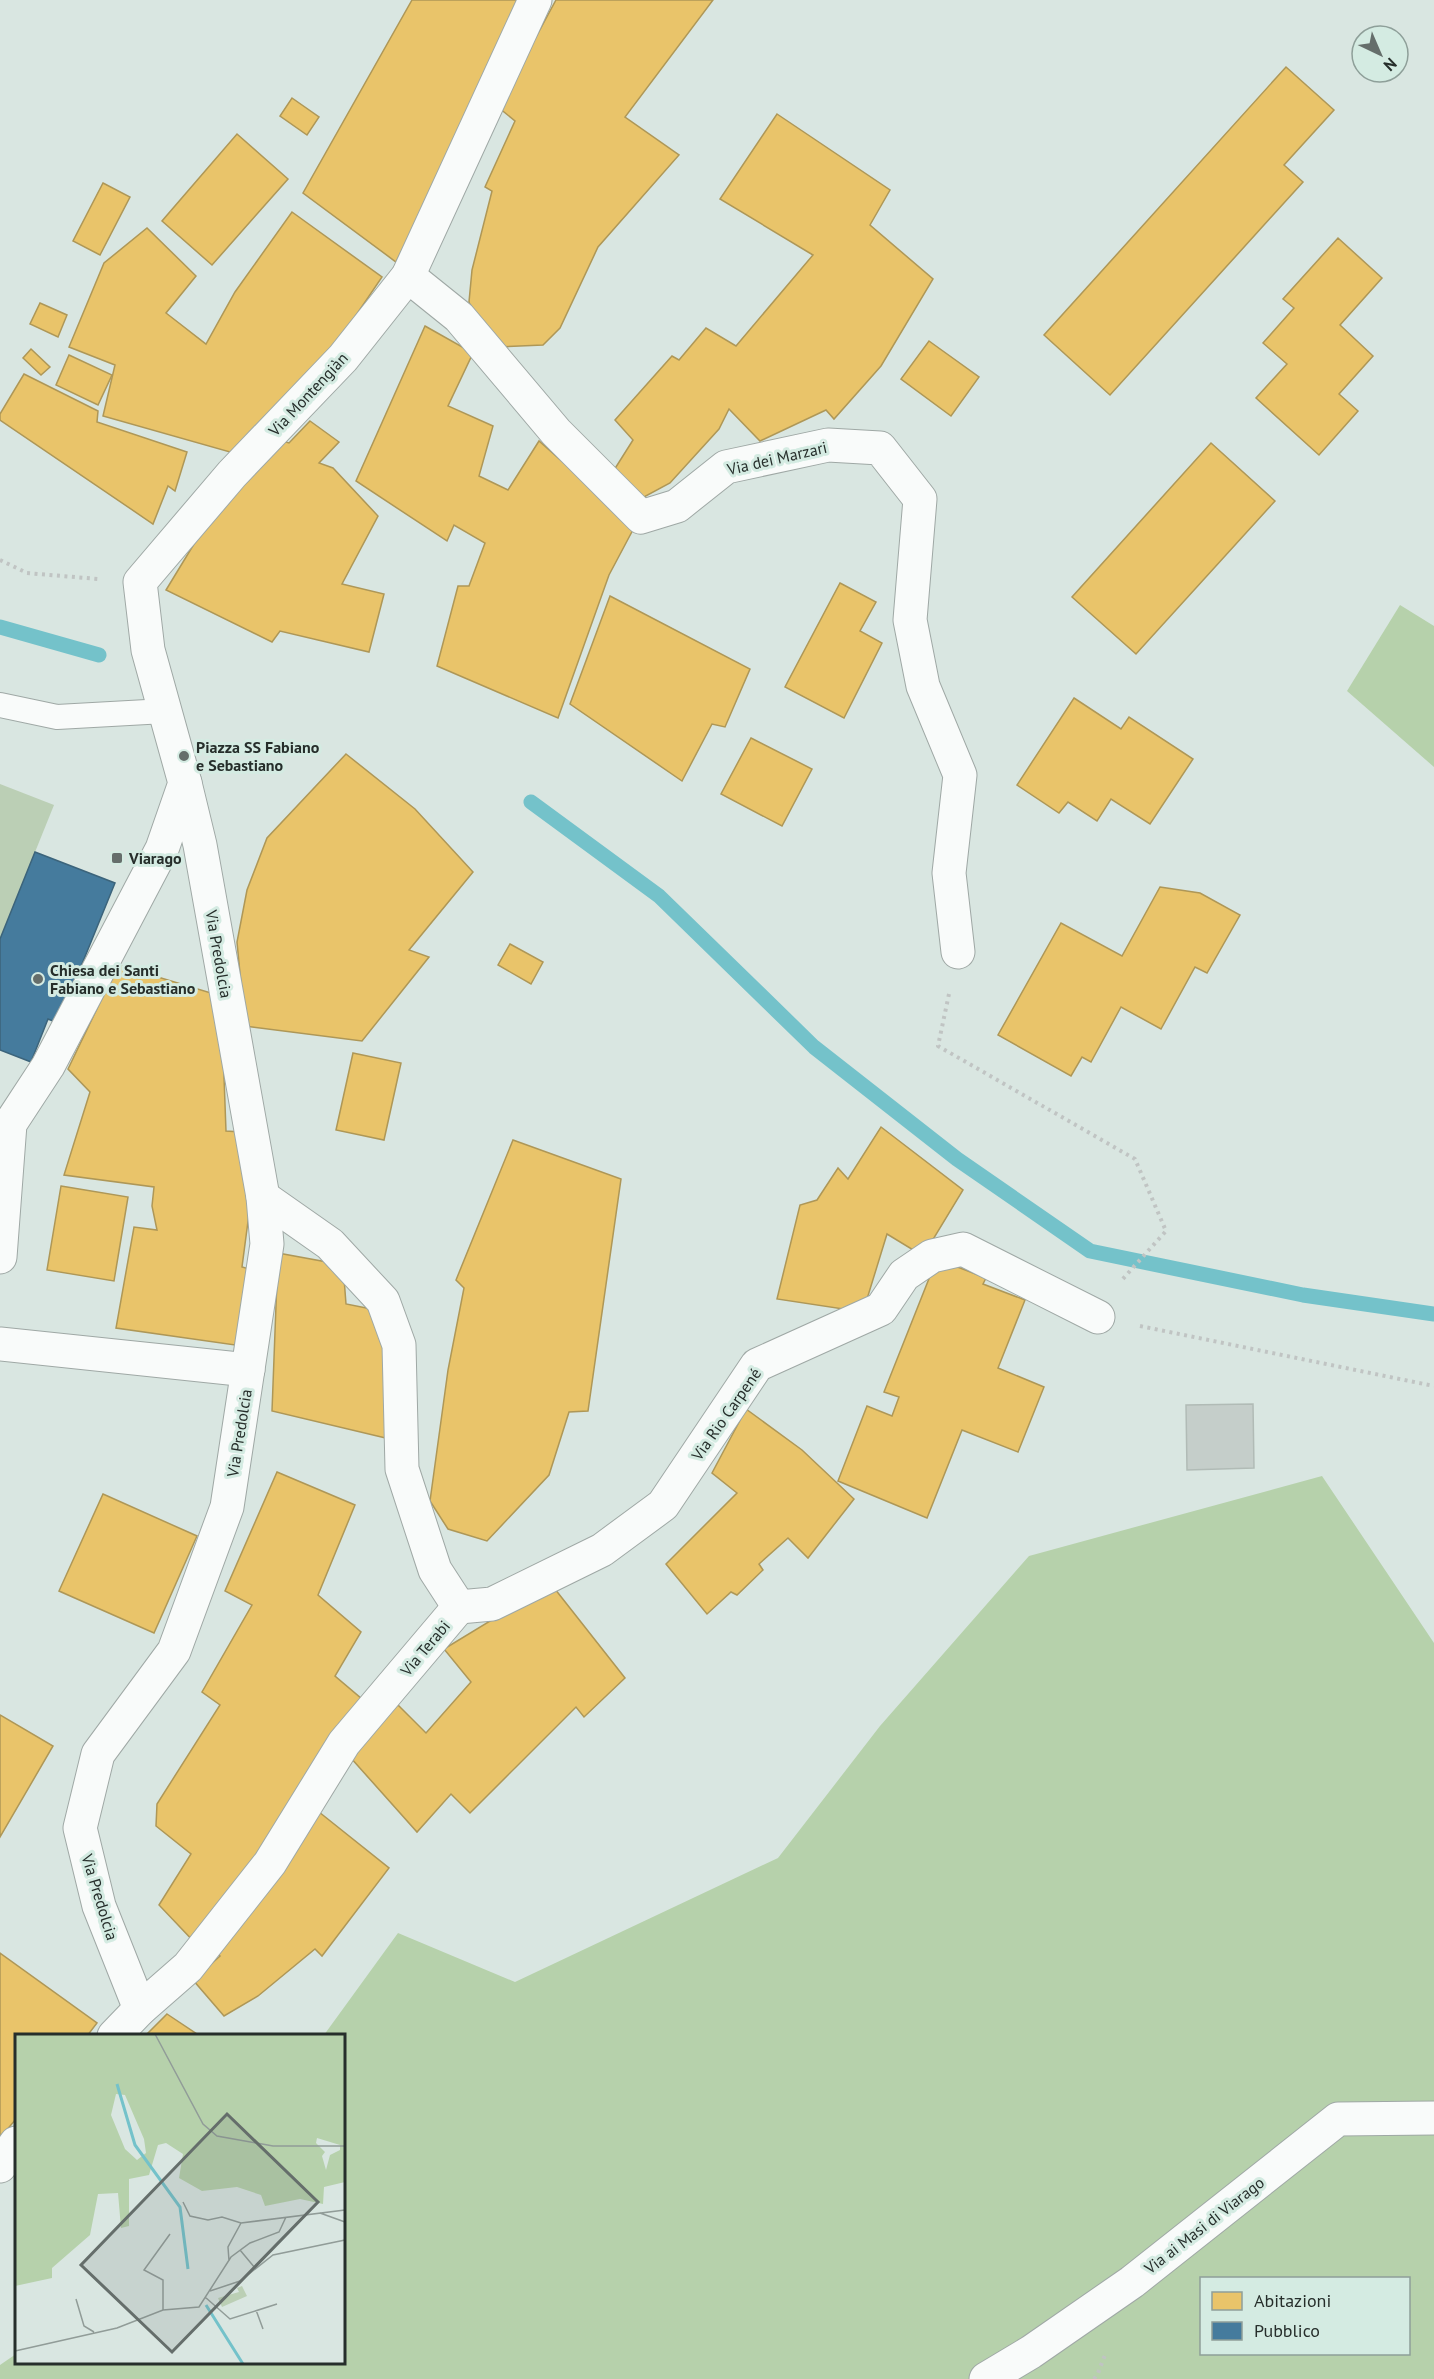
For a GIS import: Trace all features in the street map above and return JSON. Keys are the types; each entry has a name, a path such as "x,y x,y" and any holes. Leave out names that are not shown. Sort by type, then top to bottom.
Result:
{"street":[{"name":"Via Montengiàn","path":"140,582 232,474 343,358 408,276 535,0"},
{"name":"Via dei Marzari","path":"408,276 459,317 556,432 641,517 677,506 726,467 828,445 880,448 920,499 910,620 923,686 960,775 949,873 958,952"},
{"path":"0,1257 10,1124 48,1066 162,849 185,783 148,650 140,582"},
{"name":"Via Predolcia","path":"140,2009 99,1906 80,1828 98,1754 174,1651 227,1508 267,1244 263,1197 200,845 185,783"},
{"name":"Via Terabi","path":"140,2009 188,1967 209,1942 270,1863 344,1743 459,1607 435,1570 402,1469 399,1345 383,1301 330,1244 263,1197"},
{"name":"Via Rio Carpené","path":"459,1607 492,1604 602,1550 655,1511 663,1505 757,1365 881,1309 904,1275 932,1256 963,1249 1098,1317"},
{"path":"0,1344 248,1370"},
{"path":"116,2034 140,2009"},
{"name":"Via ai Masi di Viarago","path":"986,2379 1031,2352 1132,2282 1338,2119 1434,2118"},
{"path":"0,2166 15,2145"}],"lane":[{"path":"0,705 57,717 165,711"}],"path":[{"path":"0,560 27,573 140,582"},
{"path":"958,952 938,1046 1135,1159 1166,1231 1116,1287"},
{"path":"1098,1317 1434,1386"}],"green space":[{"path":"1400,605 1434,626 1434,767 1347,691"},
{"path":"0,784 54,805 0,939"},
{"path":"1322,1476 1434,1643 1434,2379 0,2379 0,2365 15,2355 15,2364 345,2364 345,2034 325,2034 398,1933 515,1982 778,1858 880,1726 1029,1556"}],"building: Abitazioni":[{"path":"412,0 529,0 396,262 303,193"},
{"path":"556,0 713,0 625,117 679,155 598,247 560,328 543,345 498,347 480,331 469,302 472,270 492,191 485,187 515,121 498,107"},
{"path":"1286,67 1334,110 1284,165 1303,182 1110,395 1044,335"},
{"path":"292,98 319,117 307,135 280,116"},
{"path":"777,114 890,190 870,225 933,279 881,366 834,419 826,410 760,441 729,409 719,429 670,483 644,497 621,492 609,478 633,440 615,420 672,356 679,360 706,328 736,346 813,255 720,199"},
{"path":"237,134 288,179 212,265 162,221"},
{"path":"103,183 130,197 100,255 73,241"},
{"path":"292,212 382,277 323,364 244,456 103,416 115,365 69,347 104,263 147,228 196,276 166,313 206,344 235,292"},
{"path":"1338,238 1382,278 1340,325 1373,356 1339,394 1358,411 1319,455 1256,398 1287,364 1263,343 1294,308 1283,299"},
{"path":"40,303 67,315 58,337 30,324"},
{"path":"425,326 473,353 448,406 493,426 479,476 508,490 539,441 635,526 609,575 558,718 437,666 458,586 469,586 485,543 454,525 447,541 356,481"},
{"path":"929,341 979,377 951,416 901,379"},
{"path":"31,349 50,367 41,375 23,358"},
{"path":"69,355 112,375 98,405 56,385"},
{"path":"24,374 98,411 97,422 187,452 175,491 168,486 153,524 0,420 0,414"},
{"path":"310,421 339,442 319,463 333,468 378,516 342,584 384,594 369,652 280,631 272,642 166,590 208,521 279,440 289,443"},
{"path":"1211,443 1275,501 1136,654 1072,597"},
{"path":"840,583 876,602 860,631 882,643 844,718 785,687"},
{"path":"610,596 750,669 725,727 712,724 682,781 570,704"},
{"path":"1074,698 1121,729 1129,717 1193,759 1150,824 1111,799 1097,821 1068,802 1059,813 1017,785"},
{"path":"751,738 812,769 782,826 721,794"},
{"path":"346,754 415,809 473,872 409,950 429,957 362,1041 245,1026 237,942 247,890 267,838"},
{"path":"1160,887 1200,893 1240,915 1207,973 1195,967 1161,1029 1121,1007 1091,1062 1082,1057 1071,1076 998,1035 1061,923 1122,956"},
{"path":"510,944 543,962 531,984 498,965"},
{"path":"118,965 221,996 226,1131 241,1132 250,1206 242,1267 253,1270 235,1345 116,1328 134,1227 157,1230 152,1206 154,1187 64,1175 90,1092 68,1069"},
{"path":"353,1053 401,1063 384,1140 336,1130"},
{"path":"881,1127 963,1190 923,1256 887,1234 863,1312 777,1299 800,1205 817,1200 838,1168 848,1179"},
{"path":"513,1140 621,1179 588,1411 569,1412 549,1475 487,1541 448,1529 430,1501 448,1370 464,1288 456,1280"},
{"path":"61,1186 128,1197 114,1281 47,1270"},
{"path":"278,1253 343,1265 346,1304 381,1311 394,1440 272,1411"},
{"path":"947,1263 986,1278 983,1284 1025,1300 998,1368 1044,1387 1018,1452 962,1430 927,1518 838,1481 867,1406 892,1416 899,1397 884,1392 934,1266"},
{"path":"746,1409 802,1450 854,1499 808,1558 788,1538 759,1564 763,1570 737,1595 731,1592 707,1614 666,1564 737,1493 712,1473"},
{"path":"277,1472 355,1505 318,1595 361,1632 335,1676 369,1705 199,1947 159,1905 191,1854 156,1826 157,1804 220,1705 202,1692 252,1605 225,1591"},
{"path":"103,1494 197,1536 154,1633 59,1591"},
{"path":"551,1584 625,1678 584,1717 576,1707 470,1813 451,1794 417,1832 342,1748 392,1699 426,1733 471,1682 444,1649"},
{"path":"0,1715 53,1746 0,1837"},
{"path":"314,1808 389,1868 322,1956 315,1949 258,1996 224,2016 193,1980 220,1956 209,1947"},
{"path":"0,1953 97,2023 89,2034 15,2034 15,2120 0,2138"},
{"path":"167,2014 197,2034 147,2034"}],"building: Pubblico":[{"name":"Chiesa dei Santi Fabiano e Sebastiano","path":"35,852 115,883 58,1023 48,1019 31,1062 0,1050 0,939"}],"building: Altro":[{"path":"1253,1404 1254,1468 1187,1470 1186,1405"}],"waterway":[{"path":"0,627 99,655"},
{"path":"531,802 659,896 814,1047 957,1159 1090,1251 1303,1295 1434,1314"}],"place":[{"name":"Piazza SS Fabiano e Sebastiano","path":"184,756"},
{"name":"Viarago","path":"117,858"},
{"name":"Chiesa dei Santi Fabiano e Sebastiano","path":"38,979"}]}
